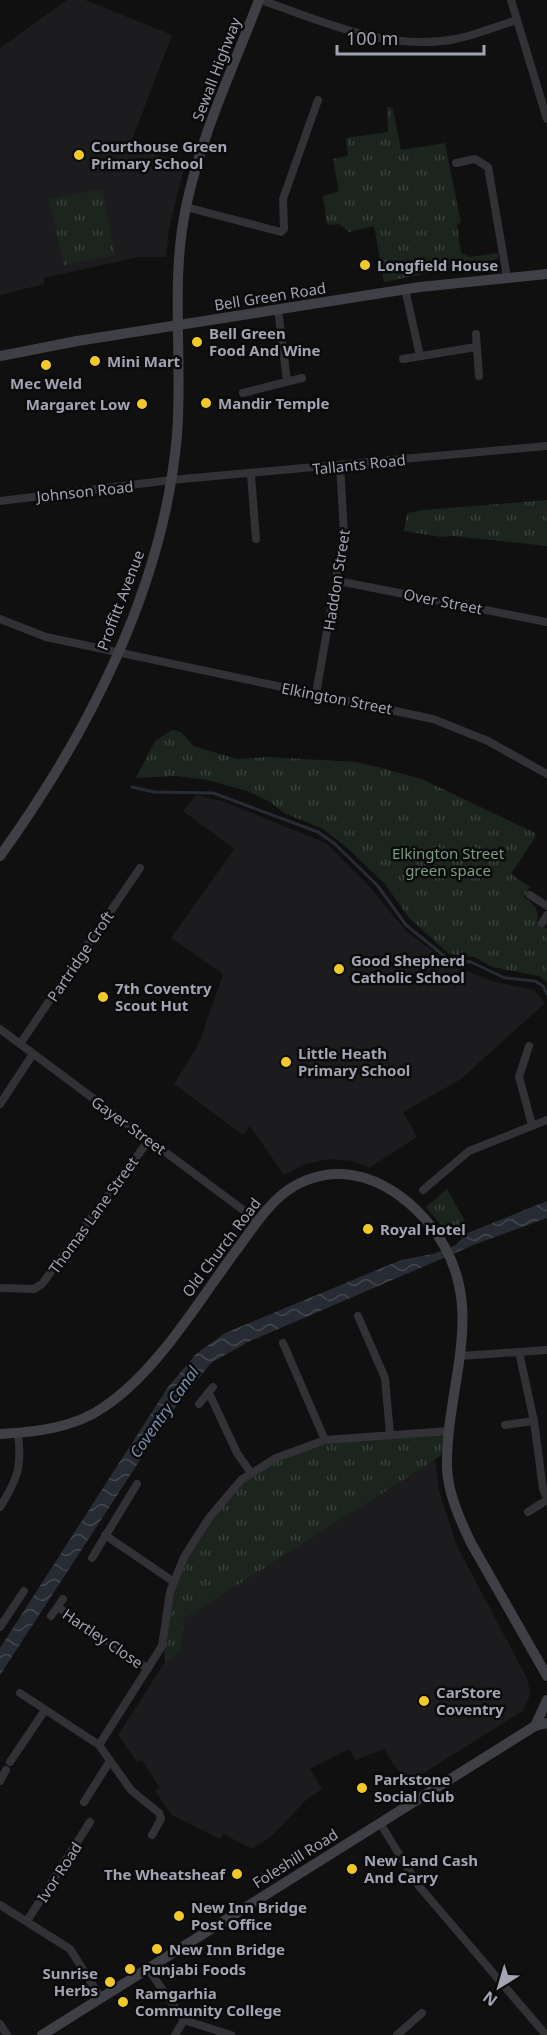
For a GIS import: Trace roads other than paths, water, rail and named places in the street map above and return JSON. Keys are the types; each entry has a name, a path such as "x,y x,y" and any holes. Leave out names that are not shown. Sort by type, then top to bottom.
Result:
{"main road":[{"name":"Sewall Highway","path":"176,326 180,239 186,207 206,138 260,0"},
{"name":"Bell Green Road","path":"0,356 77,341 405,289 547,274"},
{"name":"Proffitt Avenue","path":"0,856 69,752 118,650 148,573 171,480 177,424 176,326"},
{"name":"Old Church Road","path":"0,1434 74,1423 90,1416 116,1398 154,1360 258,1221 287,1191 320,1175 356,1175 382,1185 416,1209 437,1234 449,1255 461,1290 464,1322 461,1356 448,1431 447,1469 460,1520 547,1676"},
{"name":"Old Church Road","path":"532,1649 547,1660"},
{"path":"535,1726 547,1700"},
{"name":"Foleshill Road","path":"42,2035 535,1726 547,1723"}],"street":[{"path":"260,0 358,34 391,42 426,43 457,39 517,20"},
{"path":"511,0 547,119"},
{"path":"186,207 281,232 284,230 283,199 318,100"},
{"path":"456,163 475,159 488,167 507,277"},
{"path":"405,289 420,356"},
{"path":"278,309 287,381"},
{"path":"476,334 479,376"},
{"path":"403,359 476,347"},
{"path":"243,393 302,378"},
{"name":"Tallants Road","path":"171,480 251,475 547,446"},
{"name":"Haddon Street","path":"316,694 338,581 344,533 339,465"},
{"path":"251,475 256,539"},
{"name":"Johnson Road","path":"0,501 171,480"},
{"name":"Over Street","path":"338,581 547,622"},
{"name":"Elkington Street","path":"0,619 46,638 118,650 433,718 488,741 547,774"},
{"name":"Partridge Croft","path":"20,1044 140,868"},
{"path":"530,895 547,906"},
{"path":"542,923 547,915"},
{"name":"Gayer Street","path":"0,1029 258,1221"},
{"path":"529,1046 519,1077 532,1125"},
{"path":"0,1104 33,1054"},
{"path":"423,1190 469,1150 547,1120"},
{"name":"Thomas Lane Street","path":"0,1288 34,1289 42,1284 149,1140"},
{"path":"358,1316 385,1378 390,1434"},
{"path":"284,1343 325,1440"},
{"path":"461,1356 547,1350"},
{"path":"519,1352 534,1421 543,1489 547,1499 528,1512"},
{"path":"199,1404 211,1390 241,1460 251,1473"},
{"path":"505,1425 534,1421"},
{"path":"99,1745 165,1640 174,1582 184,1557 209,1518 232,1489 251,1473 287,1453 325,1440 448,1431"},
{"path":"0,1507 15,1484 21,1461 18,1433"},
{"path":"92,1558 137,1484"},
{"path":"105,1535 174,1582"},
{"path":"0,1627 24,1590"},
{"name":"Hartley Close","path":"51,1616 63,1599"},
{"name":"Hartley Close","path":"58,1607 148,1669"},
{"path":"20,1693 99,1745 130,1790 159,1813 161,1819 152,1835"},
{"path":"0,1780 45,1710"},
{"path":"84,1802 110,1761"},
{"name":"Ivor Road","path":"27,1921 90,1822"},
{"path":"380,1822 418,1885 546,2035"},
{"path":"0,1905 70,1949 101,1998"},
{"path":"148,1969 184,2020 231,2035"},
{"path":"397,2035 422,2013"},
{"path":"175,2035 184,2020"},
{"path":"0,2024 7,2035"}],"water":[{"name":"Coventry Canal","path":"547,1201 547,1218 476,1244 248,1342 211,1363 170,1414 0,1675 0,1648 168,1387 196,1354 225,1333 401,1260 433,1254 456,1245 465,1234"}],"waterway":[{"path":"132,787 154,792 213,793 318,832 335,844 377,885 406,925 448,959 471,962 505,978 535,981 543,986 547,994"}],"place":[{"name":"Courthouse Green Primary School","path":"79,155"},
{"name":"Longfield House","path":"365,265"},
{"name":"Bell Green Food And Wine","path":"197,342"},
{"name":"Mini Mart","path":"95,361"},
{"name":"Mec Weld","path":"46,365"},
{"name":"Mandir Temple","path":"206,403"},
{"name":"Margaret Low","path":"142,404"},
{"name":"Good Shepherd Catholic School","path":"339,969"},
{"name":"7th Coventry Scout Hut","path":"103,997"},
{"name":"Little Heath Primary School","path":"286,1062"},
{"name":"Royal Hotel","path":"368,1229"},
{"name":"CarStore Coventry","path":"424,1701"},
{"name":"Parkstone Social Club","path":"362,1788"},
{"name":"New Land Cash And Carry","path":"352,1869"},
{"name":"The Wheatsheaf","path":"237,1874"},
{"name":"New Inn Bridge Post Office","path":"179,1916"},
{"name":"New Inn Bridge","path":"157,1949"},
{"name":"Punjabi Foods","path":"130,1969"},
{"name":"Sunrise Herbs","path":"110,1982"},
{"name":"Ramgarhia Community College","path":"123,2002"}],"park label":[{"name":"Elkington Street green space","path":"448,862"}]}
